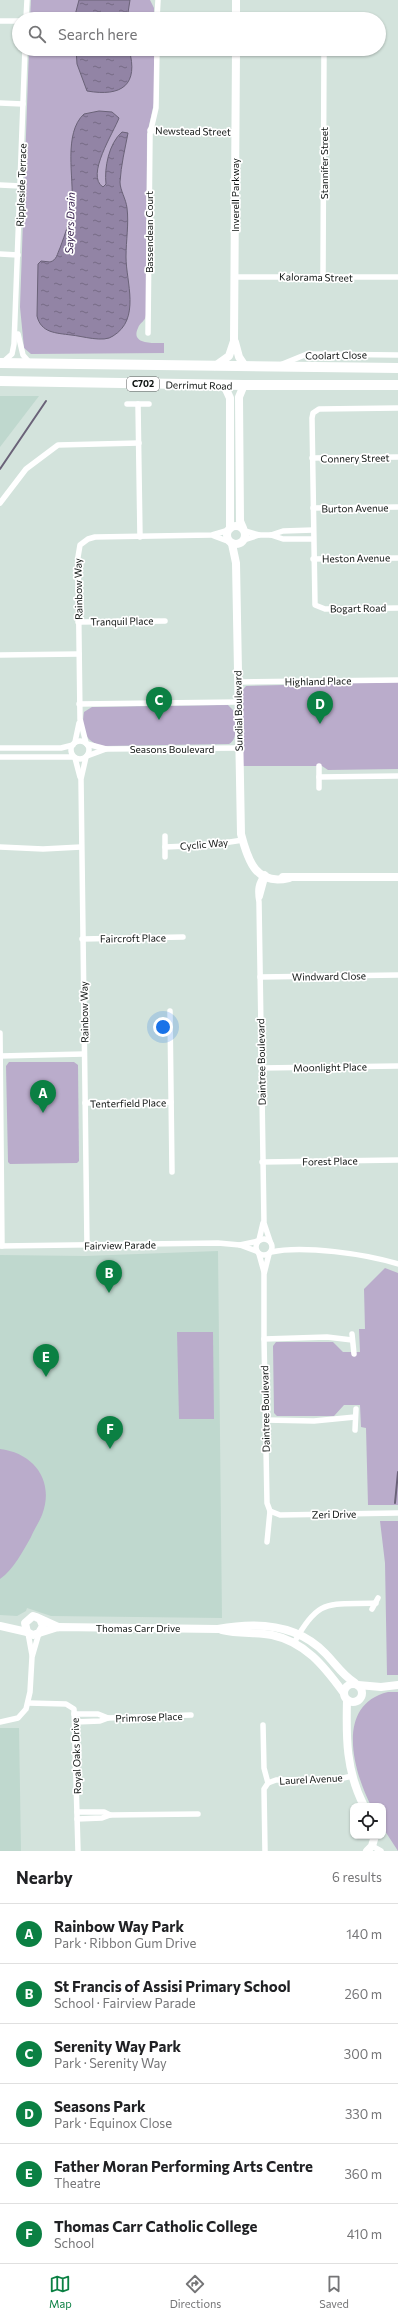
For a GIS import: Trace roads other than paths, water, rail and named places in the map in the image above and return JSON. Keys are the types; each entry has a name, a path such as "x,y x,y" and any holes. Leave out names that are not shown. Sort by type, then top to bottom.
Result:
{"highway":[{"name":"Derrimut Road","path":"1,363 398,368"},
{"name":"Derrimut Road","path":"0,381 224,385 398,385"}],"street":[{"path":"26,12 27,0"},
{"path":"157,12 158,0"},
{"path":"236,0 236,12"},
{"path":"0,21 12,21"},
{"name":"Rippleside Terrace","path":"1,363 12,354 16,322 25,56"},
{"name":"Bassendean Court","path":"148,333 150,130 156,108 157,56"},
{"name":"Inverell Parkway","path":"215,366 229,356 234,341 236,56"},
{"name":"Stannifer Street","path":"323,277 324,56"},
{"path":"0,103 23,104"},
{"name":"Newstead Street","path":"150,130 160,132 236,132"},
{"path":"0,185 21,186"},
{"path":"0,254 18,255"},
{"name":"Kalorama Street","path":"235,277 398,277"},
{"name":"Rippleside Terrace","path":"16,322 23,355 32,364"},
{"name":"Inverell Parkway","path":"234,341 239,357 245,366"},
{"name":"Coolart Close","path":"276,367 307,354 398,354"},
{"path":"224,385 230,398 230,529 227,536 237,542 259,535 271,535 291,539 313,539"},
{"path":"244,385 239,397 240,521 244,530"},
{"path":"128,404 149,404"},
{"path":"138,404 140,537"},
{"path":"313,559 312,418 315,411 322,409 398,408"},
{"path":"0,503 26,469 58,445 139,444"},
{"name":"Connery Street","path":"312,458 398,457"},
{"name":"Burton Avenue","path":"313,508 398,507"},
{"path":"230,529 238,526 244,530 259,535"},
{"name":"Rainbow Way","path":"86,744 80,719 78,557 80,545 91,538 212,535 230,529"},
{"path":"237,542 244,530"},
{"path":"271,535 291,530 313,530"},
{"path":"291,530 291,539"},
{"name":"Rainbow Way","path":"212,535 237,542"},
{"name":"Sundial Boulevard","path":"237,542 236,563 240,824 243,840 250,857 264,876"},
{"name":"Heston Avenue","path":"313,559 398,558"},
{"name":"Bogart Road","path":"313,559 314,602 319,608 398,608"},
{"name":"Tranquil Place","path":"78,622 165,621"},
{"path":"0,655 79,654"},
{"name":"Highland Place","path":"238,682 398,680"},
{"path":"80,704 238,702"},
{"name":"Rainbow Way","path":"74,743 80,719"},
{"path":"0,748 61,748 81,741 89,748 87,756 80,759 0,757"},
{"path":"74,743 71,750 75,758"},
{"name":"Seasons Boulevard","path":"86,744 106,749 239,748"},
{"name":"Seasons Boulevard","path":"87,756 106,749"},
{"name":"Rainbow Way","path":"87,756 81,779 87,1245"},
{"name":"Rainbow Way","path":"75,758 81,779"},
{"path":"319,766 319,788"},
{"path":"319,777 398,776"},
{"name":"Cyclic Way","path":"165,836 165,857"},
{"name":"Cyclic Way","path":"165,847 210,845 243,840"},
{"path":"0,847 43,849 81,847"},
{"path":"264,876 289,878 398,877"},
{"name":"Daintree Boulevard","path":"264,876 257,889 259,902 262,1162 264,1223 271,1242"},
{"name":"Faircroft Place","path":"82,939 183,937"},
{"name":"Windward Close","path":"260,977 398,975"},
{"name":"Tenterfield Place","path":"170,1011 172,1172"},
{"path":"0,1032 1,1246"},
{"path":"0,1056 84,1054"},
{"name":"Moonlight Place","path":"261,1068 398,1066"},
{"name":"Tenterfield Place","path":"84,1104 171,1102"},
{"name":"Forest Place","path":"262,1162 398,1160"},
{"name":"Daintree Boulevard","path":"258,1240 264,1223"},
{"path":"285,1248 270,1253 258,1252 256,1245 258,1240 265,1238 285,1248 369,1255 398,1264"},
{"name":"Fairview Parade","path":"240,1245 258,1240"},
{"path":"270,1253 271,1242"},
{"name":"Fairview Parade","path":"1,1246 218,1243 240,1245 258,1252"},
{"name":"Daintree Boulevard","path":"258,1252 264,1274 266,1503 270,1512 267,1542"},
{"name":"Daintree Boulevard","path":"264,1274 270,1253"},
{"path":"264,1339 352,1337 354,1354"},
{"path":"355,1430 356,1409"},
{"path":"265,1420 314,1421 355,1417"},
{"name":"Zeri Drive","path":"270,1512 280,1515 398,1513"},
{"path":"294,1643 317,1609 324,1606 377,1600 372,1609"},
{"path":"1,1626 27,1620 33,1616 40,1619 43,1626 39,1633 32,1657 28,1703 21,1716 14,1720 1,1721"},
{"name":"Thomas Carr Drive","path":"40,1619 58,1627"},
{"path":"27,1620 25,1626 28,1632 32,1657"},
{"name":"Thomas Carr Drive","path":"39,1633 58,1627 218,1628 239,1625 278,1626 299,1634 324,1652 346,1678 356,1684"},
{"path":"1,1626 28,1632 33,1635 39,1633"},
{"name":"Thomas Carr Drive","path":"218,1628 239,1634 272,1635 294,1643 314,1657 343,1692"},
{"path":"363,1803 352,1776 346,1743 347,1700 343,1692 348,1684 381,1687 398,1685"},
{"path":"347,1725 362,1690 356,1684"},
{"path":"347,1700 359,1699 381,1687"},
{"name":"Royal Oaks Drive","path":"28,1703 68,1704 73,1707 75,1722 78,1851"},
{"name":"Primrose Place","path":"74,1714 98,1714 108,1718"},
{"name":"Primrose Place","path":"75,1722 100,1721 108,1718 191,1716"},
{"path":"263,1725 264,1768 268,1783"},
{"name":"Laurel Avenue","path":"266,1851 264,1789 268,1783 276,1780 339,1780 352,1776"},
{"path":"77,1812 104,1812 110,1815"},
{"path":"77,1819 102,1818 110,1815 198,1814"},
{"path":"370,1848 382,1851"}],"water":[{"path":"79,0 130,0 128,12 76,12"},
{"path":"76,56 131,56 132,72 125,86 118,90 110,92 87,91 77,64"},
{"path":"99,111 112,112 119,118 102,154 99,164 97,174 98,181 103,187 106,184 108,156 111,149 117,137 122,132 128,133 120,182 128,214 126,257 130,300 129,310 127,320 122,329 113,336 104,339 60,334 50,331 42,326 37,316 38,264 41,261 50,262 55,258 68,226 72,203 71,156 74,132 78,122 84,114"}],"waterway":[{"name":"Sayers Drain","path":"0,469 46,401"},
{"path":"395,1503 398,1472"}],"place":[{"name":"Serenity Way Park","path":"159,720"},
{"name":"Seasons Park","path":"320,724"},
{"name":"Rainbow Way Park","path":"43,1113"},
{"name":"St Francis of Assisi Primary School","path":"109,1293"},
{"name":"Father Moran Performing Arts Centre","path":"46,1377"},
{"name":"Thomas Carr Catholic College","path":"110,1449"}]}
